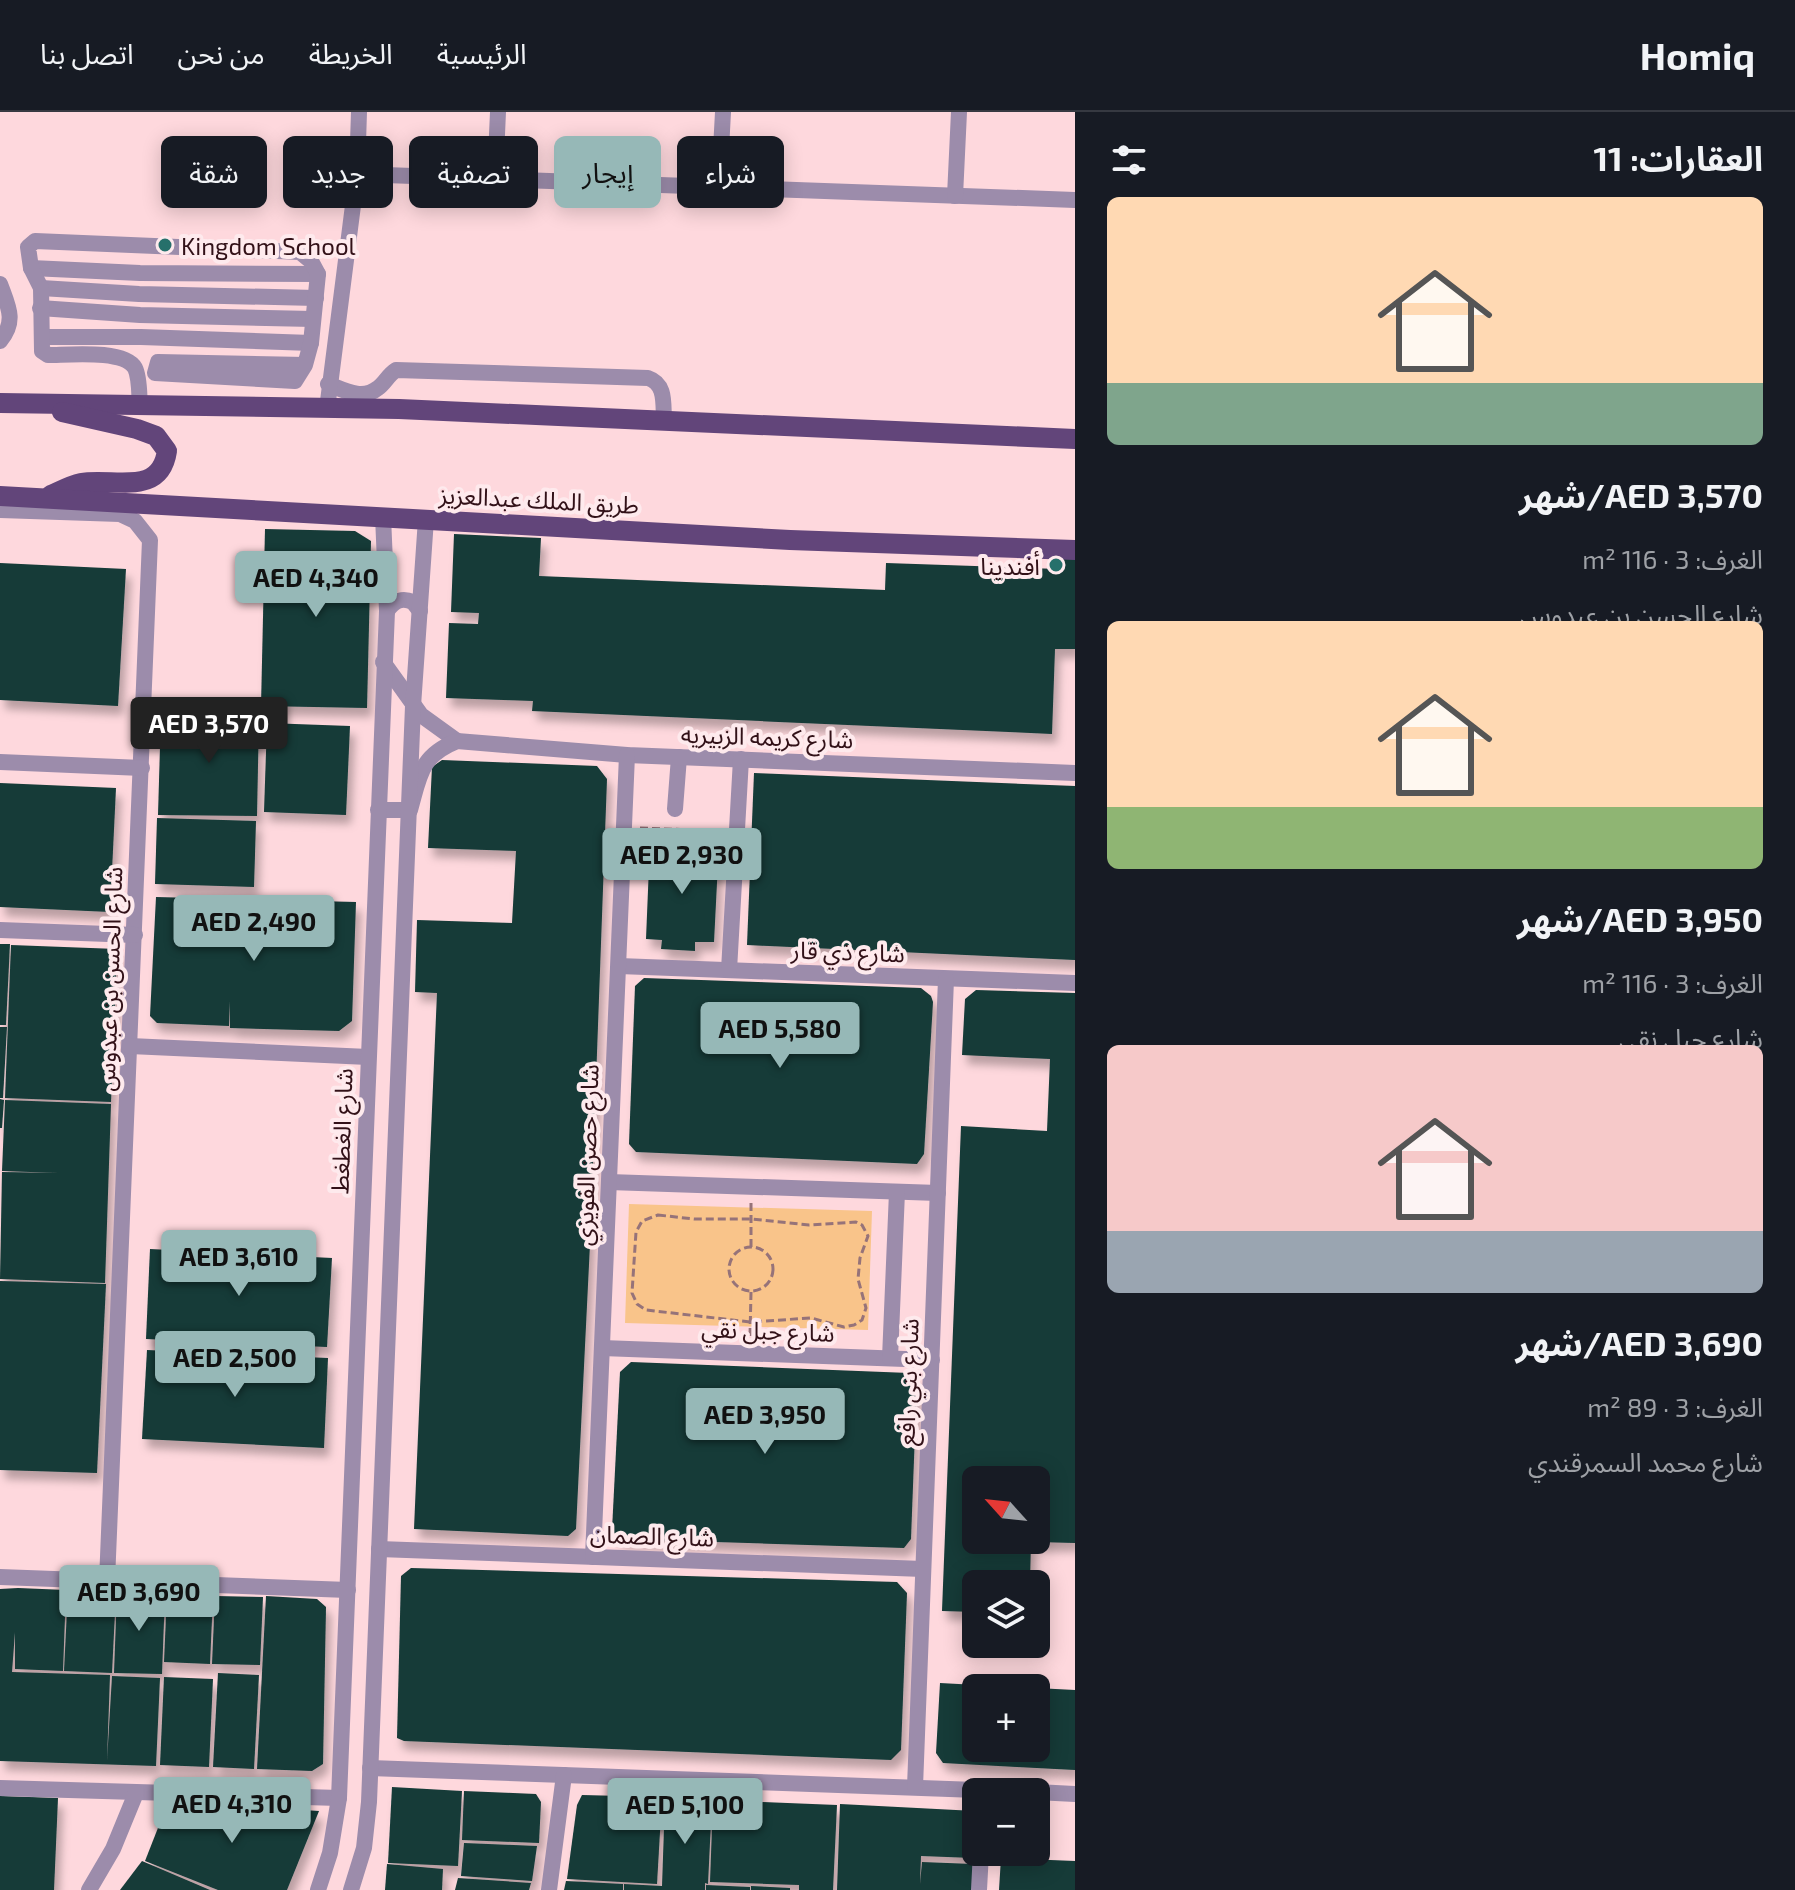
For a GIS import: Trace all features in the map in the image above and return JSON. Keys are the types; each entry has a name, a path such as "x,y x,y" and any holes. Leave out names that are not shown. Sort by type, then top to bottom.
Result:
{"main road":[{"path":"0,403 399,409 1075,439"},
{"path":"37,404 81,418 137,429 156,436 167,451 165,465 154,477 127,483 82,483 43,498"},
{"name":"طريق الملك عبدالعزيز","path":"0,496 790,540 1075,550"}],"street":[{"path":"358,136 359,112"},
{"path":"497,136 498,112"},
{"path":"722,136 723,112"},
{"path":"955,196 959,112"},
{"path":"538,181 677,186"},
{"path":"784,189 1075,200"},
{"path":"327,409 352,208"},
{"path":"136,370 115,355 48,355 42,351 41,288 31,268 28,247 35,241 300,252 311,261 318,274 311,343 305,365 295,381 155,373 158,362 305,365"},
{"path":"140,245 141,337 136,370 140,407"},
{"path":"31,268 140,273 318,274"},
{"path":"0,284 11,314 11,323 0,341"},
{"path":"41,288 139,294 316,298"},
{"path":"40,308 140,315 313,319"},
{"path":"42,337 311,343"},
{"path":"328,384 357,395 364,394 381,386 396,370 648,378 657,382 662,389 664,420"},
{"name":"شارع الحسن بن عبدوس","path":"0,510 120,514 135,521 150,540 107,1581"},
{"name":"شارع الغطغط","path":"318,1890 330,1853 339,1798 387,611 383,516"},
{"path":"351,1890 364,1848 370,1768 413,706 426,519"},
{"path":"387,611 401,599 413,602 420,611"},
{"path":"383,662 413,706 431,724 457,741 432,754 423,766 410,810"},
{"name":"شارع كريمه الزبيريه","path":"457,741 627,755 1075,773"},
{"name":"شارع حصن الفويزي","path":"593,1557 627,755"},
{"path":"675,809 679,757"},
{"path":"729,970 741,759"},
{"path":"0,762 142,768"},
{"path":"378,810 410,810"},
{"path":"0,930 135,935"},
{"name":"شارع ذي قار","path":"619,966 1075,983"},
{"name":"شارع بني رافع","path":"915,1787 946,979"},
{"path":"130,1046 368,1057"},
{"path":"609,1182 938,1193"},
{"path":"890,1358 897,1192"},
{"name":"شارع جبل نقي","path":"602,1348 932,1360"},
{"name":"شارع الصمان","path":"379,1549 923,1569"},
{"path":"0,1577 348,1590"},
{"path":"345,1648 375,1648"},
{"path":"370,1768 962,1790"},
{"path":"549,1890 564,1775"},
{"path":"0,1788 339,1798"},
{"path":"89,1890 113,1849 136,1793"},
{"path":"1050,1793 1075,1794"},
{"path":"979,1890 980,1866"}],"path":[{"path":"624,828 737,832"},
{"path":"751,1187 751,1247"},
{"path":"658,1215 694,1219 751,1219 809,1225 856,1222 866,1230 868,1236 860,1258 858,1279 866,1308 858,1323 844,1327 811,1318 750,1322 651,1312 637,1304 632,1293 636,1232 648,1218 658,1215"},
{"path":"751,1247 764,1251 773,1269 769,1283 751,1292 738,1287 729,1276 728,1269 733,1256 751,1247"},
{"path":"749,1353 751,1292"}],"shaded area":[{"path":"629,1204 872,1211 868,1330 625,1323"}],"building":[{"path":"265,529 355,531 371,541 367,708 261,706"},
{"path":"454,534 541,538 539,576 885,590 886,563 1059,569 1059,557 1075,558 1075,649 1055,649 1052,734 532,711 533,701 446,698 449,623 478,624 479,613 451,612"},
{"path":"0,563 126,569 118,706 0,700"},
{"path":"161,713 259,715 257,816 158,815"},
{"path":"267,723 350,726 346,815 264,812"},
{"path":"442,760 597,766 607,779 576,1529 568,1536 414,1529 437,993 415,992 417,920 512,923 516,851 428,848 432,767"},
{"path":"754,773 1075,786 1075,960 747,945"},
{"path":"0,783 116,788 110,912 0,907"},
{"path":"157,818 256,821 254,887 155,884"},
{"path":"650,842 658,842 657,847 710,849 710,842 719,843 714,942 695,942 695,951 661,949 662,940 646,939"},
{"path":"156,897 356,902 352,1021 339,1031 230,1028 230,1001 229,1026 157,1023 150,1016"},
{"path":"0,944 10,944 6,1025 0,1025"},
{"path":"11,945 117,949 111,1102 5,1098"},
{"path":"644,978 921,988 933,1002 924,1154 917,1164 636,1152 629,1144 635,986"},
{"path":"976,990 1075,993 1075,1543 1050,1542 1050,1466 962,1466 962,1554 1031,1554 1030,1570 962,1570 962,1612 942,1611 961,1126 1047,1131 1050,1059 962,1055 965,999"},
{"path":"0,1027 7,1027 3,1098 0,1098"},
{"path":"0,1099 4,1100 2,1128 0,1128"},
{"path":"5,1100 111,1104 105,1283 0,1279 2,1172 59,1173 2,1171"},
{"path":"150,1249 332,1258 327,1347 146,1339"},
{"path":"0,1281 106,1284 97,1473 0,1470"},
{"path":"147,1350 328,1358 324,1448 142,1439"},
{"path":"631,1362 909,1373 917,1379 911,1539 904,1548 619,1539 612,1530 620,1372"},
{"path":"411,1568 897,1582 907,1593 901,1750 891,1760 404,1741 397,1738 401,1576"},
{"path":"0,1589 66,1590 63,1671 15,1669 15,1632 12,1672 110,1675 107,1761 112,1676 160,1678 156,1766 0,1761"},
{"path":"68,1590 116,1592 112,1673 64,1671"},
{"path":"117,1592 165,1594 162,1674 114,1673"},
{"path":"167,1594 213,1596 210,1664 164,1662"},
{"path":"215,1596 263,1597 260,1665 212,1664"},
{"path":"266,1596 317,1599 326,1607 323,1764 312,1771 257,1769"},
{"path":"218,1673 259,1675 254,1769 213,1767"},
{"path":"164,1677 213,1679 209,1767 160,1765"},
{"path":"940,1683 962,1684 962,1762 1050,1762 1050,1689 1075,1690 1075,1770 943,1763 936,1753"},
{"path":"392,1787 462,1791 458,1866 388,1863"},
{"path":"464,1791 536,1794 541,1802 539,1843 462,1840"},
{"path":"582,1795 662,1797 657,1884 567,1879 577,1805"},
{"path":"0,1796 58,1798 54,1890 0,1890"},
{"path":"665,1799 712,1801 708,1884 705,1883 705,1890 624,1890 624,1884 662,1886"},
{"path":"713,1800 837,1805 833,1890 799,1890 799,1885 710,1882"},
{"path":"178,1802 319,1811 287,1890 218,1890 145,1861 165,1810"},
{"path":"840,1804 962,1810 962,1858 921,1856 920,1884 922,1862 962,1864 973,1866 972,1890 837,1890"},
{"path":"464,1843 537,1846 532,1881 461,1876"},
{"path":"1050,1860 1075,1861 1075,1890 999,1890 1000,1866 1050,1866"},
{"path":"142,1861 210,1890 120,1890"},
{"path":"387,1864 443,1869 442,1890 385,1890"},
{"path":"458,1878 531,1883 529,1890 455,1890"},
{"path":"566,1881 623,1884 623,1890 564,1890"},
{"path":"706,1885 750,1887 750,1890 706,1890"},
{"path":"751,1886 790,1888 790,1890 751,1890"}],"place":[{"name":"Kingdom School","path":"165,245"},
{"name":"أفندينا","path":"1056,565"}]}
